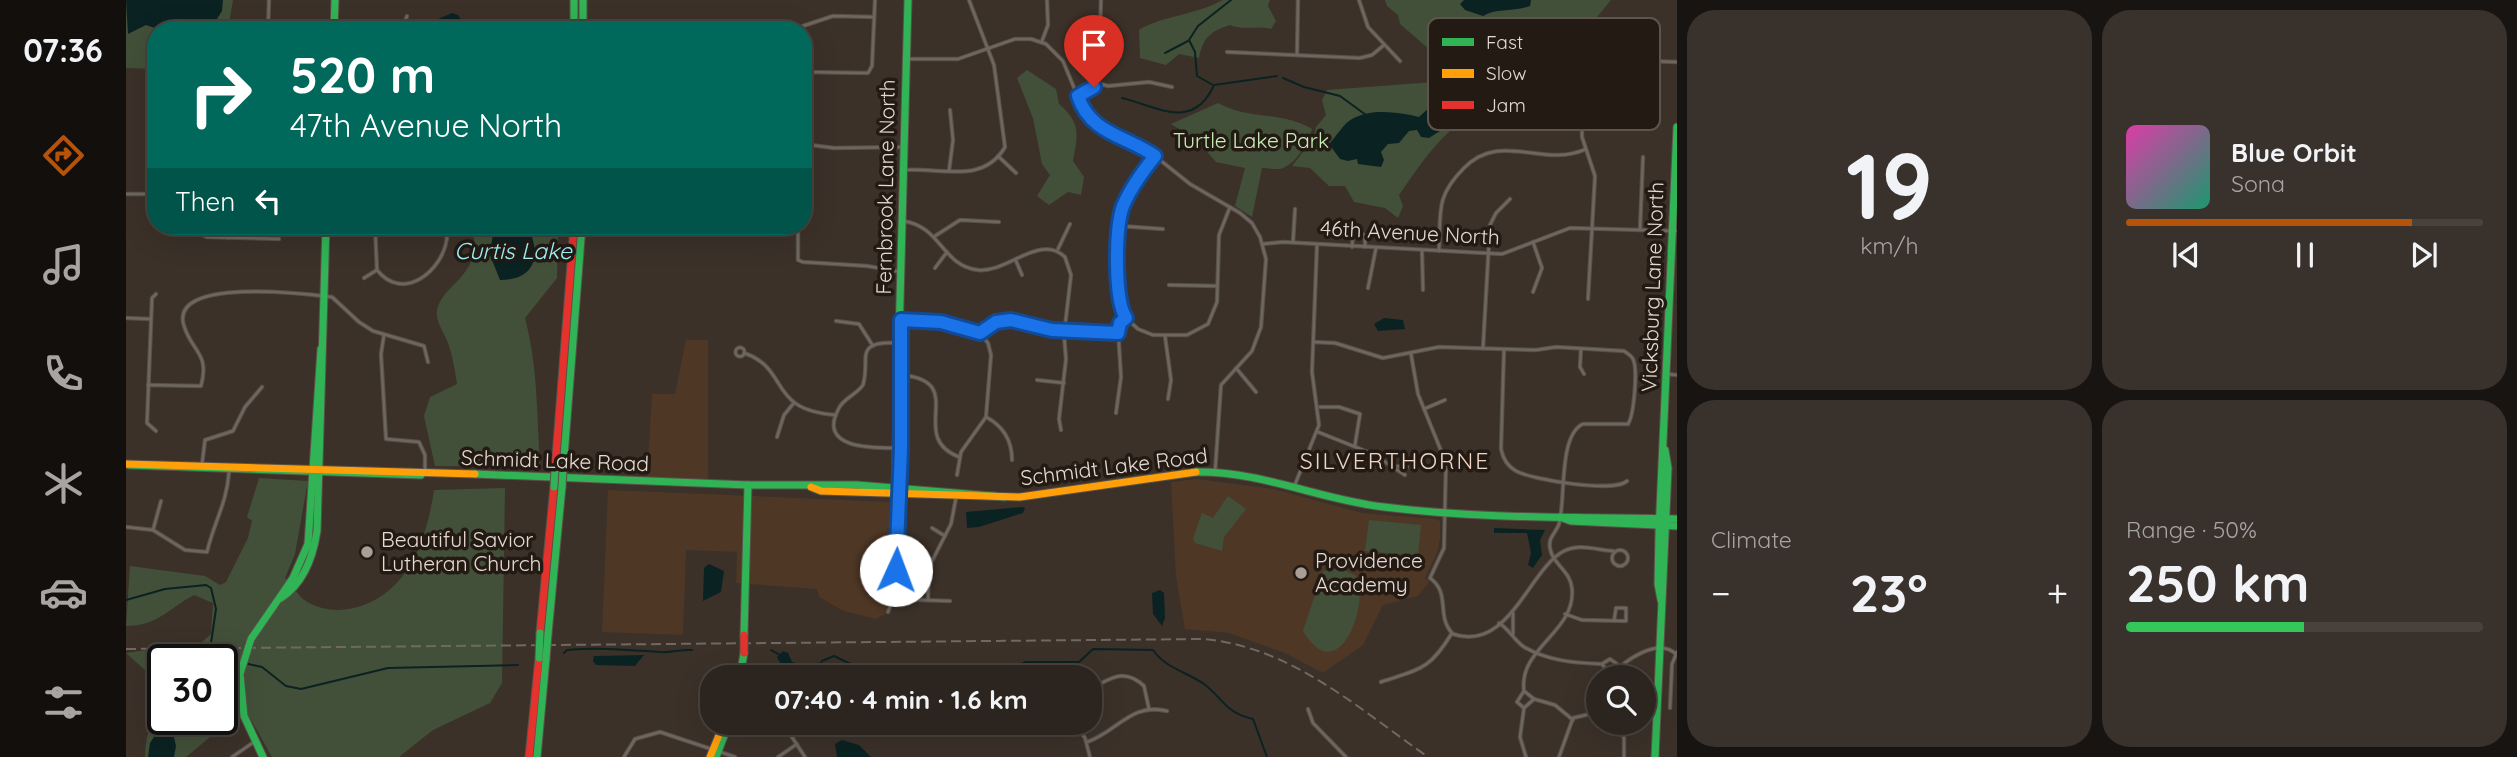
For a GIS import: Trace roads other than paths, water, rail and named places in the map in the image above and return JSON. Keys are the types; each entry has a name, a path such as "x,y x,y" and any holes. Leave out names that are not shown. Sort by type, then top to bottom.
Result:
{"main road":[{"path":"334,21 335,0"},
{"path":"574,0 575,21"},
{"path":"583,0 583,21"},
{"name":"Fernbrook Lane North","path":"897,490 908,0"},
{"name":"Vicksburg Lane North","path":"1656,757 1661,600 1658,584 1668,458 1665,449 1667,374 1675,231 1677,127"},
{"path":"263,757 254,742 241,706 240,674 251,639 297,572 308,544 316,470 326,235"},
{"path":"537,757 542,659 558,487 573,235"},
{"path":"559,470 581,235"},
{"name":"Fernbrook Lane North","path":"897,490 900,375"},
{"name":"Schmidt Lake Road","path":"126,464 229,471 316,470"},
{"name":"Schmidt Lake Road","path":"126,464 202,464 748,485 821,484 1004,496"},
{"name":"Schmidt Lake Road","path":"897,490 956,498 1066,493 1155,476 1215,473 1294,487 1357,503 1560,517 1571,521 1663,522 1677,519"},
{"path":"742,665 748,485"},
{"name":"Schmidt Lake Road","path":"1663,522 1677,526"},
{"path":"529,757 542,659"},
{"path":"716,752 721,735"},
{"path":"710,757 716,752 724,735"}],"street":[{"path":"268,21 269,0"},
{"path":"812,72 868,74 872,66 875,0"},
{"path":"904,170 978,171 998,156 1004,146 1005,134 994,65 969,0"},
{"path":"1042,42 1048,25 1047,0"},
{"path":"1078,96 1097,83 1101,0"},
{"path":"1297,55 1298,0"},
{"path":"1359,0 1368,27 1400,61"},
{"path":"405,21 407,16"},
{"path":"812,23 834,16 874,17"},
{"path":"906,59 958,59 1015,39 1042,42 1063,61 1092,121 1155,156 1198,189 1252,223 1263,244 1266,259 1261,327 1252,351 1220,385 1215,473"},
{"path":"1227,52 1364,58 1384,45"},
{"path":"1097,83 1114,86 1149,82 1172,87"},
{"path":"949,171 953,140 950,110"},
{"path":"1581,130 1595,176 1588,299"},
{"path":"812,145 834,148 904,147"},
{"path":"1439,252 1443,193 1471,161 1485,152 1499,149 1549,156 1586,149"},
{"path":"998,156 1017,173"},
{"path":"1155,156 1129,195 1120,226 1118,298 1126,318 1146,332 1165,336 1193,334 1212,319 1217,286 1219,234 1230,207"},
{"path":"1640,230 1643,157"},
{"path":"126,194 147,194"},
{"path":"1483,348 1488,254 1493,219 1510,199"},
{"path":"1293,242 1295,209"},
{"path":"934,236 960,220 999,222"},
{"path":"903,221 920,224 965,267 995,269 1041,249 1058,251 1068,262 1071,275 1059,419 1061,430"},
{"path":"1058,251 1070,224"},
{"path":"1120,226 1163,229"},
{"name":"46th Avenue North","path":"1263,244 1293,242 1488,254 1509,253 1563,229 1675,231"},
{"path":"1352,247 1353,235 1359,231 1365,236 1364,248"},
{"path":"203,235 279,239"},
{"path":"375,235 377,270 388,279 406,282 426,277 440,260 447,238 446,235"},
{"path":"797,235 798,260 902,272"},
{"path":"1533,292 1542,268 1534,242"},
{"path":"1294,487 1298,470 1318,432 1318,407 1312,372 1317,244"},
{"path":"1368,288 1376,248"},
{"path":"1422,251 1423,290"},
{"path":"936,268 947,252"},
{"path":"1016,261 1022,275"},
{"path":"365,278 377,270"},
{"path":"1169,285 1217,286"},
{"path":"148,385 201,386 204,362 184,327 184,311 194,301 228,292 334,298 364,327 424,346 428,353 428,362"},
{"path":"156,294 151,319 147,423 156,431"},
{"path":"126,318 151,319"},
{"path":"1116,413 1121,377 1118,333 1120,323 1126,318"},
{"path":"901,320 941,322 980,333 988,343 991,355 986,417 959,457 957,475"},
{"path":"980,333 996,322 1011,320 1065,331 1118,333"},
{"path":"836,321 859,324 873,345"},
{"path":"384,335 381,354 386,439 419,442 425,455 425,474"},
{"path":"1165,336 1171,380 1168,399"},
{"path":"1313,342 1335,343 1374,357 1392,358 1439,347 1620,350 1631,356 1635,367 1629,431"},
{"path":"896,448 863,449 847,444 837,431 836,415 840,405 863,385 863,358 873,345 900,343"},
{"path":"1504,349 1501,449 1507,464 1524,474 1563,481 1619,486 1627,481"},
{"path":"1581,349 1580,367 1584,374"},
{"path":"744,354 768,369 793,404 812,413 836,415"},
{"path":"1411,354 1424,409 1445,457 1444,548 1430,578 1442,591 1444,621 1452,633 1472,636 1499,623 1513,613 1555,558 1576,547 1627,552 1628,563 1614,564 1613,551"},
{"path":"1236,368 1256,392"},
{"path":"1667,374 1677,375"},
{"path":"900,375 921,377 930,383 935,392 937,436 943,447 959,457"},
{"path":"930,383 934,378"},
{"path":"1037,380 1064,383"},
{"path":"202,464 205,440 233,431 245,408 262,387"},
{"path":"1424,409 1445,400"},
{"path":"777,437 784,415 793,404"},
{"path":"1318,407 1357,411 1360,418 1355,445"},
{"path":"986,417 998,425 1007,437 1012,460"},
{"path":"1524,708 1517,702 1524,691 1525,670 1565,614 1572,587 1565,569 1555,558 1550,541 1560,517 1571,436 1583,424 1629,424"},
{"path":"1318,432 1355,445 1405,475"},
{"path":"1392,466 1407,467"},
{"path":"126,527 153,530 185,550 207,552 210,534 225,504 229,471"},
{"name":"Fernbrook Lane North","path":"888,612 893,598 897,490"},
{"path":"928,599 930,559 945,536 953,516 956,498"},
{"path":"153,530 161,501"},
{"path":"932,528 945,536"},
{"path":"893,598 950,601"},
{"path":"1565,614 1582,620 1614,621 1626,621 1626,608 1616,608 1614,621"},
{"path":"1513,613 1513,635"},
{"path":"1499,623 1536,653 1557,660 1602,664 1610,659 1618,665"},
{"path":"1381,682 1420,669 1440,651 1452,633"},
{"path":"1624,665 1642,653 1659,648 1676,653 1672,664 1670,708"},
{"path":"1102,681 1110,676 1127,676 1144,686 1149,709"},
{"path":"1524,691 1534,699 1555,705 1573,720"},
{"path":"1526,757 1520,737 1524,708 1534,699"},
{"path":"1087,742 1103,736 1128,715 1149,709 1167,711"},
{"path":"1308,709 1313,723 1346,757"},
{"path":"1573,720 1586,717"},
{"path":"1559,757 1573,720"},
{"path":"624,757 640,736 660,732 735,757"},
{"path":"788,735 804,757"},
{"path":"1083,735 1090,757"},
{"path":"1622,735 1624,757"},
{"path":"232,757 254,742"},
{"path":"778,757 797,744"}],"water":[{"path":"126,0 223,0 222,11 216,21 147,21 147,25 128,34"},
{"path":"1464,0 1531,0 1530,6 1483,16 1465,10 1460,4"},
{"path":"452,13 458,15 462,21 436,21"},
{"path":"1428,109 1428,130 1440,131 1429,138 1421,137 1417,130 1409,131 1399,143 1388,144 1381,152 1384,160 1381,167 1358,164 1357,159 1340,159 1329,144 1352,119 1368,113 1385,112 1419,117"},
{"name":"Curtis Lake","path":"493,235 532,236 535,255 533,264 522,276 500,280 490,255"},
{"path":"1384,318 1403,320 1405,329 1378,331 1374,324"},
{"path":"1025,508 1023,513 979,527 967,528 966,512"},
{"path":"1494,528 1545,530 1540,540 1542,555 1533,568 1528,565 1531,553 1527,533 1494,533"},
{"path":"709,564 724,571 721,592 703,601 704,568"},
{"path":"1160,590 1164,593 1165,618 1162,626 1153,614 1152,593"},
{"path":"783,651 788,653 792,662 805,665 782,665 777,657"},
{"path":"644,655 635,666 596,665 593,661 594,656"},
{"path":"155,735 174,735 176,746 174,757 148,757 150,743"},
{"path":"842,740 859,745 871,757 837,757 835,744"}],"waterway":[{"path":"1213,85 1197,76 1195,52 1189,40 1198,26 1231,0"},
{"path":"1165,53 1188,41"},
{"path":"1122,98 1161,110 1185,112 1196,108 1214,85 1277,76"},
{"path":"1283,78 1304,87 1340,96 1366,115"},
{"path":"126,600 165,589 206,585 211,588 216,609 211,643"},
{"path":"564,653 567,650 591,649 663,652 692,650"},
{"path":"1020,665 1025,662 1079,662 1093,649 1153,650 1170,666 1204,684 1230,709 1253,719 1267,757"},
{"path":"771,650 780,655"},
{"path":"822,661 834,656 852,665"},
{"path":"238,662 262,667 286,686 301,689 388,668 518,665"}],"railway":[{"path":"126,649 1204,639 1236,644 1295,667 1349,700 1428,757"}],"place":[{"name":"Beautiful Savior Lutheran Church","path":"367,552"},
{"name":"Providence Academy","path":"1301,573"}],"district":[{"name":"SILVERTHORNE","path":"1395,461"}],"park label":[{"name":"Turtle Lake Park","path":"1251,141"}]}
